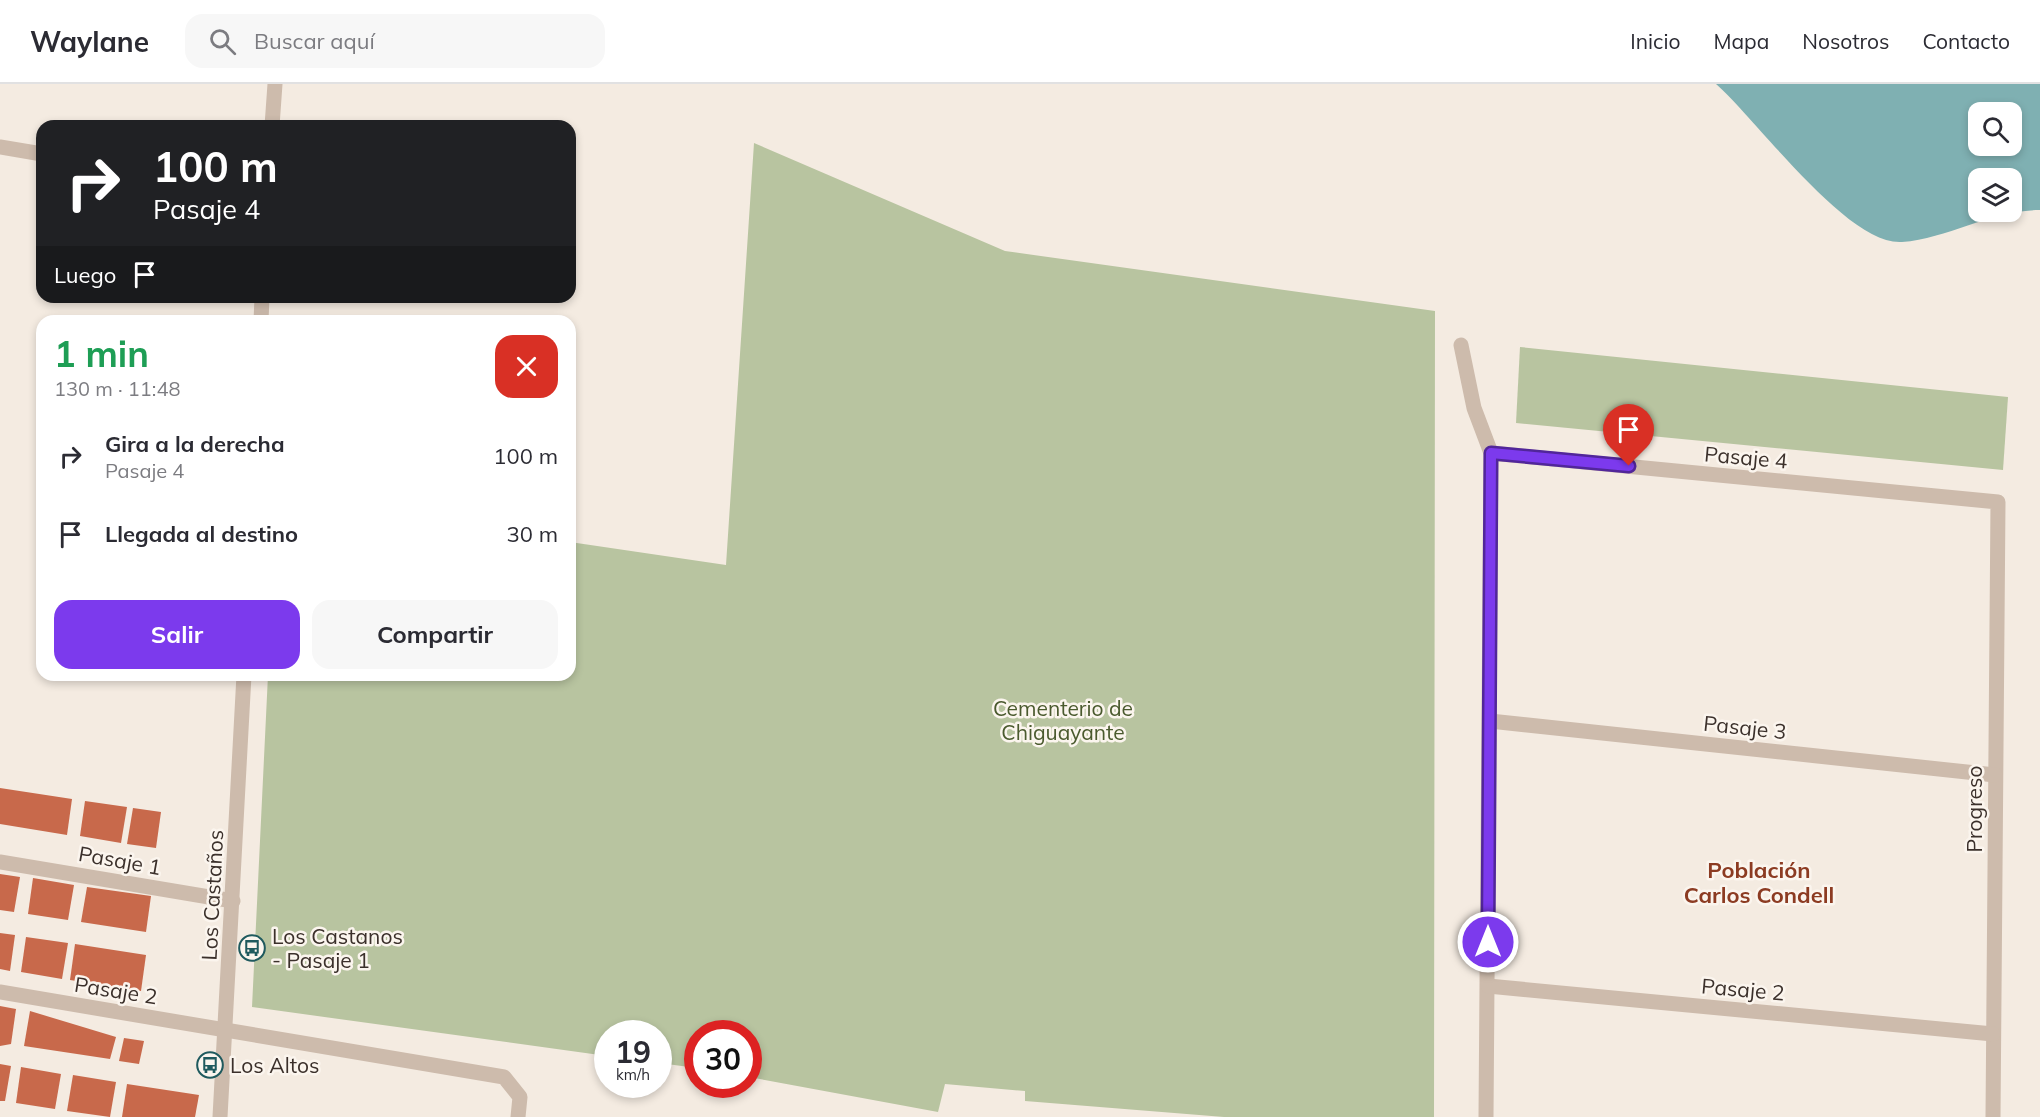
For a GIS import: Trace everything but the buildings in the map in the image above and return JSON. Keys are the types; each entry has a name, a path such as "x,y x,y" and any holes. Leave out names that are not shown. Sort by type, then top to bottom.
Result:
{"street":[{"path":"272,120 275,84"},
{"path":"0,147 36,153"},
{"path":"1461,345 1474,408 1491,453 1486,1117"},
{"name":"Pasaje 4","path":"1491,453 1998,502"},
{"name":"Progreso","path":"1992,1117 1998,502"},
{"name":"Los Castaños","path":"220,1117 244,681"},
{"name":"Pasaje 3","path":"1490,720 1995,775"},
{"name":"Pasaje 1","path":"0,862 233,901"},
{"name":"Pasaje 2","path":"1488,986 1993,1034"},
{"name":"Pasaje 2","path":"0,992 504,1077 520,1097 518,1117"}],"green space":[{"name":"Cementerio de Chiguayante","path":"754,143 1005,251 1435,311 1434,1117 1224,1117 1025,1101 1025,1091 945,1084 938,1112 762,1079 762,1020 684,1020 684,1066 672,1065 672,1020 594,1020 594,1054 252,1007 268,681 576,681 576,543 726,565"},
{"path":"1520,347 2008,397 2003,470 1516,423"}],"water":[{"path":"1716,84 2040,84 2040,210 2022,211 2022,168 1968,168 1968,222 1978,222 1937,235 1902,242 1880,238 1856,224 1804,178"}],"place":[{"name":"Los Castanos - Pasaje 1","path":"252,948"},
{"name":"Los Altos","path":"210,1065"}],"district":[{"name":"Población Carlos Condell","path":"1759,882"}],"route":[{"path":"1488,942 1491,453 1629,466"}]}
